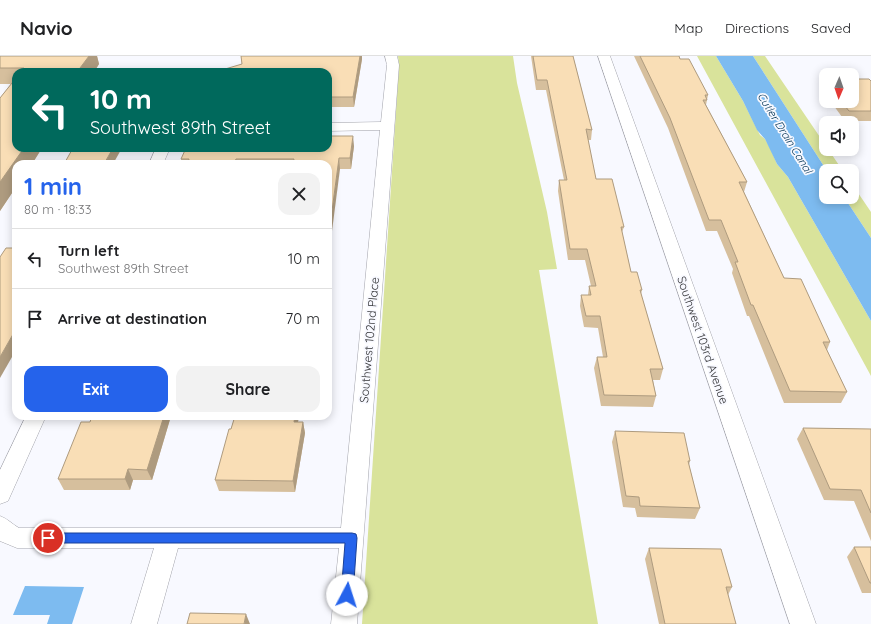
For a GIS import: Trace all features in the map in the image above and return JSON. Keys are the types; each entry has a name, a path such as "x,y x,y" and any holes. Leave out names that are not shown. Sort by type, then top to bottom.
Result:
{"street":[{"name":"Southwest 102nd Place","path":"344,624 393,64 391,56"},
{"name":"Southwest 103rd Avenue","path":"604,56 803,624"},
{"path":"332,127 387,126"},
{"path":"0,494 34,420"},
{"path":"9,532 168,539 352,538"},
{"path":"144,624 168,539"}],"green space":[{"path":"398,56 513,56 517,83 547,212 557,269 539,270 598,624 362,624 399,66"},
{"path":"697,56 716,56 743,101 760,135 765,139 777,164 788,177 871,321 871,376"},
{"path":"753,56 765,56 819,136 819,156 833,156 838,164 822,164"},
{"path":"859,194 871,212 871,238 849,204 859,204"}],"water":[{"name":"Cutler Drain Canal","path":"716,56 753,56 822,164 819,164 819,204 849,204 871,238 871,321 788,177 777,164 765,139 757,130 743,101"},
{"path":"25,586 84,587 72,624 47,624 50,615 13,615"}],"building":[{"path":"0,56 89,56 80,68 0,68"},
{"path":"241,56 360,56 353,97 332,97 332,68 228,68 242,64"},
{"path":"533,56 573,56 592,130 586,129 596,179 612,179 624,227 621,227 631,272 637,272 642,290 640,290 663,369 650,369 656,396 604,395 597,357 607,357 600,316 586,316 581,295 591,295 589,286 596,286 587,249 570,249 559,180 567,180 547,80 537,80"},
{"path":"640,56 679,56 680,59 689,59 708,95 705,95 707,100 703,100 747,182 739,182 784,278 801,279 830,342 823,342 847,392 790,391 753,305 751,305 735,262 738,262 721,220 709,220 670,118"},
{"path":"859,79 869,79 871,81 871,111 849,111 847,108 859,108"},
{"path":"12,83 12,152 21,152 16,160 12,160 12,165 0,182 0,98"},
{"path":"332,136 353,136 350,158 339,158 332,211 332,160 181,159 184,152 332,152"},
{"path":"71,152 111,152 106,160 66,160"},
{"path":"6,248 12,248 12,336 0,357 0,257"},
{"path":"91,420 163,420 147,470 128,469 125,479 58,479 81,422 90,422"},
{"path":"234,420 294,420 294,422 303,422 293,481 215,480 229,429 231,429"},
{"path":"803,428 871,429 871,513 861,490 830,489"},
{"path":"615,431 684,433 690,461 688,461 700,508 640,506 639,497 626,496"},
{"path":"854,547 871,547 871,583 870,583"},
{"path":"649,548 721,549 732,587 726,587 736,624 665,624"},
{"path":"190,613 246,614 244,624 187,624"}],"route":[{"path":"48,538 352,538 347,595"}]}
